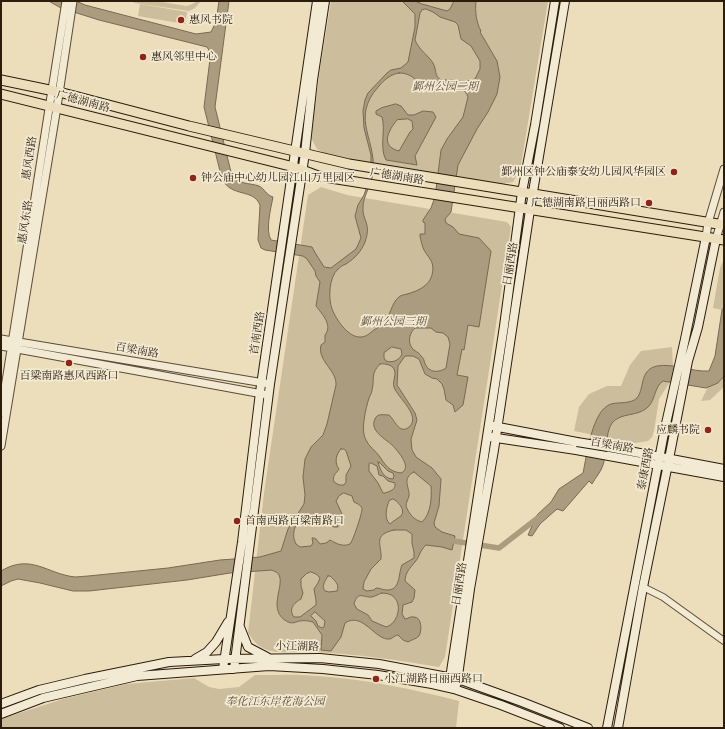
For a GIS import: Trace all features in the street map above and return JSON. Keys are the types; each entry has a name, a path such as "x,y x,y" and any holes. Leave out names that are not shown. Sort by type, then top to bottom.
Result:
{"main road":[{"name":"首南西路","path":"234,669 298,169 317,1"},
{"name":"首南西路","path":"300,152 325,1"},
{"name":"日丽西路","path":"454,689 457,683 454,679 491,437 489,425 522,192 556,1"},
{"name":"日丽西路","path":"491,437 497,426 530,210 566,1"},
{"name":"广德湖南路","path":"1,80 349,164 722,225"},
{"name":"广德湖南路","path":"1,94 298,169 318,176 720,240"},
{"name":"首南西路","path":"223,669 242,542 261,383 298,169"},
{"name":"泰康西路","path":"618,728 643,587 669,459 680,383 706,237"},
{"name":"泰康西路","path":"684,360 698,327 720,240"},
{"name":"泰康西路","path":"607,728 659,461 680,383"},
{"name":"百梁南路","path":"489,425 607,452 659,461 669,459 724,469"},
{"name":"百梁南路","path":"491,437 576,446"},
{"name":"百梁南路","path":"659,461 667,467 724,477"},
{"path":"193,660 207,652 216,642 230,620"},
{"path":"239,624 248,647 268,658"},
{"name":"小江湖路","path":"1,704 40,690 85,679 169,662 235,658 320,658 379,664 454,679 522,702 588,728"},
{"name":"小江湖路","path":"1,714 43,698 137,676 269,666 323,669 378,675 454,689 501,705 560,728"}],"street":[{"path":"66,1 68,12"},
{"path":"55,92 68,12 73,1"},
{"name":"惠风西路","path":"1,413 15,345 55,92"},
{"name":"泰康西路","path":"706,237 708,222 724,169"},
{"name":"泰康西路","path":"720,240 724,212"},
{"name":"百梁南路","path":"1,339 15,345 268,396"},
{"path":"1,446 15,345"},
{"name":"百梁南路","path":"1,346 15,345 270,384"},
{"path":"643,587 663,597 724,642"}],"green space":[{"path":"131,1 156,1 186,6 201,1 195,8 189,11 135,3"},
{"name":"鄞州公园二期","path":"331,1 548,1 520,171 513,182 501,184 329,156 317,149 311,138"},
{"path":"140,4 187,12 185,24 138,16"},
{"name":"鄞州公园三期","path":"321,187 347,195 507,222 511,227 445,657 439,667 345,654 271,651 258,645 248,633 264,493 308,195"},
{"path":"724,259 724,387 710,400 701,401 708,387 715,356 722,310 713,308 720,268"},
{"path":"672,347 673,366 670,382 659,399 654,431 652,437 648,441 635,443 574,431 579,407 589,394 607,386 621,386 630,365 641,351"},
{"name":"奉化江东岸花海公园","path":"255,675 301,675 353,679 459,701 456,728 1,728 1,719 63,699 126,684 194,678 209,687 219,689 239,687"}],"shaded area":[{"path":"49,1 76,1 85,5 196,34 211,32 216,22 219,1 229,1 215,107 232,176 237,181 259,186 273,197 268,225 271,240 312,247 324,267 331,268 356,249 361,238 355,216 371,174 371,155 364,128 363,111 365,100 368,93 387,73 391,70 401,68 408,62 415,27 415,14 402,1 415,1 447,11 450,9 454,1 476,1 476,16 481,31 480,32 497,61 500,77 497,94 458,165 451,212 445,219 446,223 453,227 459,234 479,238 491,251 479,327 468,325 464,350 462,349 457,375 468,377 463,405 455,412 453,405 446,400 442,384 437,379 425,374 419,359 413,356 405,356 398,366 397,385 415,413 417,420 411,439 412,450 416,457 432,468 441,479 439,506 434,523 435,527 442,532 455,536 452,550 426,545 406,576 405,581 415,590 412,602 403,605 402,614 405,619 413,617 419,619 421,631 419,636 416,638 408,642 403,640 398,635 390,639 384,638 379,636 363,623 351,620 345,623 341,637 331,651 321,650 322,635 313,622 303,621 291,623 282,617 278,612 277,605 280,580 278,573 272,570 230,573 187,580 89,591 73,591 18,579 1,586 1,571 21,564 39,566 65,575 77,577 168,568 220,560 260,557 281,551 288,529 304,504 305,495 303,477 305,459 311,447 323,435 336,385 334,375 324,361 321,351 321,345 325,342 325,335 328,327 324,316 316,306 320,282 315,271 307,259 303,256 265,250 261,248 258,240 260,205 253,196 231,189 222,179 204,107 210,59 210,52 207,47 99,20 61,8","holes":["426,9 440,17 455,22 458,25 461,39 471,46 480,61 480,69 475,79 464,82 441,80 436,75 433,63 415,40 420,13 422,10","399,73 411,76 431,91 438,90 446,85 456,87 465,91 468,97 463,117 441,150 435,197 431,208 423,220 425,223 425,234 420,234 423,248 433,267 431,279 422,288 397,299 384,322 368,335 361,337 347,331 340,323 332,309 330,288 335,273 362,249 367,236 368,230 363,212 363,203 372,178 373,165 365,120 366,110 370,98 379,86 390,76","415,328 431,328 448,337 450,344 446,368 440,371 432,371 429,369 423,358 410,345 409,340","392,347 401,349 402,354 397,360 393,362 386,361 384,358 384,353","380,364 392,366 395,371 394,387 408,407 413,418 412,423 406,429 400,428 389,415 377,416 374,423 376,431 401,455 406,467 401,473 391,470 369,445 364,436 364,419 372,391 374,374","344,449 351,466 346,475 346,482 344,485 339,485 334,482 334,476 339,469 336,464 339,451","378,462 388,471 393,473 393,479 385,476 381,471","371,463 377,466 379,475 383,476 388,481 395,483 395,487 392,490 383,493 369,471 369,464","414,472 431,486 429,510 422,522 412,516 406,506 409,496 407,480 410,474","344,493 352,496 354,502 362,508 358,526 350,544 340,545 330,540 326,543 320,544 314,538 312,538 313,543 311,546 300,547 296,544 294,538 295,527 300,523 318,519 334,527 338,527 337,519 342,514 336,501 339,496","393,499 399,504 403,511 401,516 390,524 386,516 389,501","394,530 406,530 412,534 414,558 402,565 397,585 394,588 391,590 376,588 374,590 367,591 363,589 364,582 371,569 381,559 380,537 387,532","311,572 320,578 314,589 316,605 300,617 294,617 292,614 292,609 294,604 301,599 303,593 301,579 306,574","328,576 330,576 338,586 337,591 325,591 323,587","384,593 391,595 397,601 398,614 396,619 390,625 386,627 372,621 368,615 357,609 354,604 359,596 372,597","315,612 325,621 324,627 322,628 318,626 316,621 311,616"]},
{"path":"396,104 401,106 408,115 414,115 423,111 433,112 436,117 415,156 417,165 386,160 383,150 382,117 376,114 376,111","holes":["408,119 412,121 413,129 399,151 389,146 389,133 397,120"]},
{"path":"724,308 724,376 718,383 706,388 663,381 658,386 651,404 648,407 639,412 620,417 612,423 608,432 603,465 592,484 589,481 563,511 557,509 540,524 532,536 528,535 537,515 551,502 559,489 583,473 591,434 599,415 605,408 611,404 628,402 637,398 645,375 651,368 663,365 709,371 715,356 722,310"}],"waterway":[{"path":"447,540 499,548 539,517"}],"place":[{"name":"惠风书院","path":"181,20"},
{"name":"惠风邻里中心","path":"143,57"},
{"name":"鄞州区钟公庙泰安幼儿园风华园区","path":"674,172"},
{"name":"钟公庙中心幼儿园江山万里园区","path":"193,178"},
{"name":"广德湖南路日丽西路口","path":"649,203"},
{"name":"百梁南路惠风西路口","path":"69,363"},
{"name":"应麟书院","path":"708,430"},
{"name":"首南西路百梁南路口","path":"237,521"},
{"name":"小江湖路日丽西路口","path":"376,679"}]}
